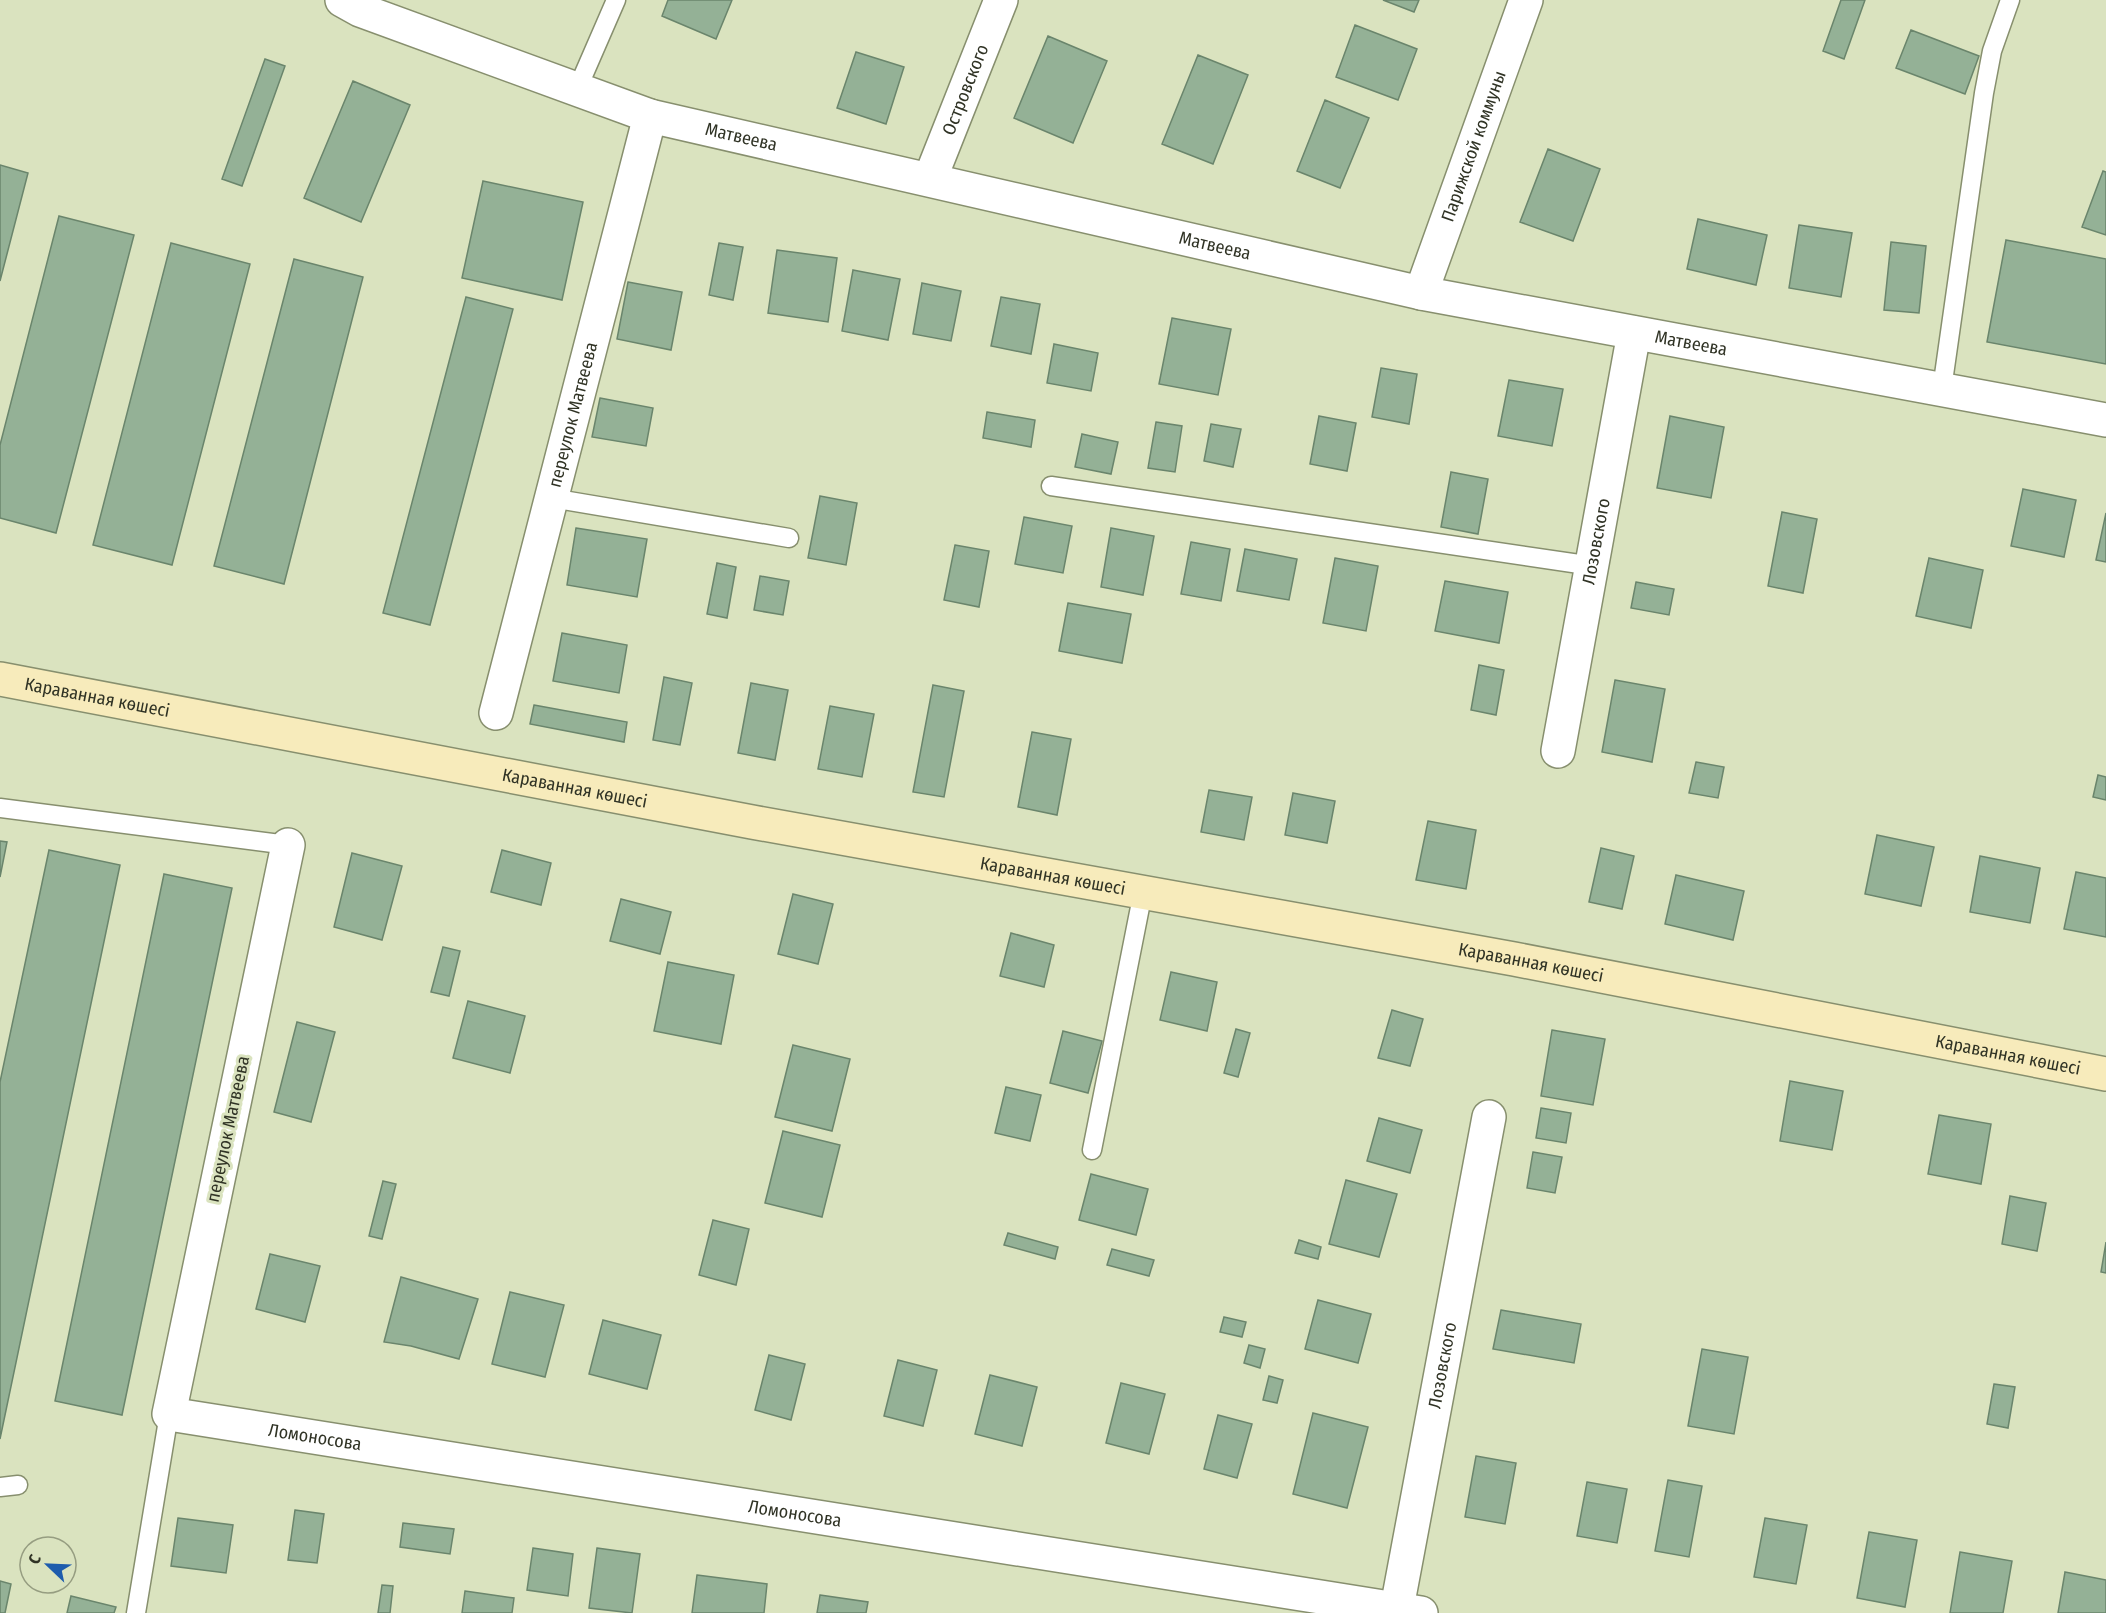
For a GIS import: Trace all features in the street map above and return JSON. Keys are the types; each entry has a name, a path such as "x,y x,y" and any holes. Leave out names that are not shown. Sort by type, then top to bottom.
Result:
{"main road":[{"name":"Караванная көшесі","path":"0,679 717,816 1514,959 2106,1074"}],"street":[{"name":"Островского","path":"930,180 1001,0"},
{"name":"Парижской коммуны","path":"1421,293 1526,0"},
{"name":"Матвеева","path":"345,1 360,10 576,92 650,116 1421,293 2106,420"},
{"name":"переулок Матвеева","path":"496,713 650,116"},
{"name":"Лозовского","path":"1558,751 1634,333"},
{"name":"переулок Матвеева","path":"169,1414 288,845"},
{"name":"Лозовского","path":"1404,1612 1488,1118"},
{"name":"Ломоносова","path":"169,1414 1404,1612"}],"lane":[{"path":"576,92 616,0"},
{"path":"1942,389 1984,93 1992,51 2010,0"},
{"path":"1051,486 1593,566"},
{"path":"551,498 789,538"},
{"path":"0,808 288,845"},
{"path":"1092,1150 1143,892"},
{"path":"136,1613 169,1414"}],"building":[{"path":"668,0 732,0 716,39 662,16"},
{"path":"1383,0 1419,0 1414,12"},
{"path":"1841,0 1865,0 1844,59 1823,51"},
{"path":"1355,25 1417,49 1398,100 1336,77"},
{"path":"1911,30 1979,56 1965,94 1896,68"},
{"path":"1048,36 1107,61 1073,143 1014,118"},
{"path":"856,52 904,67 886,124 837,108"},
{"path":"1198,55 1248,75 1213,164 1162,144"},
{"path":"265,59 285,66 242,186 222,179"},
{"path":"353,81 410,105 361,222 304,198"},
{"path":"1325,100 1369,118 1340,188 1297,171"},
{"path":"1548,149 1600,169 1573,241 1520,222"},
{"path":"0,165 28,173 0,281"},
{"path":"2103,171 2106,172 2106,235 2082,227"},
{"path":"483,181 583,202 562,300 462,278"},
{"path":"59,216 134,235 56,533 0,518 0,445"},
{"path":"1698,219 1767,235 1756,285 1687,269"},
{"path":"1799,225 1852,233 1841,297 1789,288"},
{"path":"2006,240 2106,259 2106,364 1987,342"},
{"path":"1891,242 1926,246 1919,313 1884,310"},
{"path":"171,243 250,264 172,565 93,545"},
{"path":"719,243 743,247 733,300 709,295"},
{"path":"777,250 837,258 828,322 768,313"},
{"path":"294,259 363,277 284,584 214,566"},
{"path":"853,270 900,279 888,340 842,331"},
{"path":"628,282 682,292 671,350 617,339"},
{"path":"922,283 961,291 951,341 913,334"},
{"path":"466,297 513,309 430,625 383,613"},
{"path":"1001,297 1040,304 1031,354 991,346"},
{"path":"1172,318 1231,329 1218,395 1159,384"},
{"path":"1054,344 1098,353 1091,391 1047,383"},
{"path":"1381,368 1417,374 1409,424 1372,417"},
{"path":"1509,380 1563,389 1552,446 1498,436"},
{"path":"600,398 653,408 646,446 592,437"},
{"path":"987,412 1035,420 1031,447 983,438"},
{"path":"1319,416 1356,423 1347,471 1310,464"},
{"path":"1670,416 1724,427 1711,498 1657,488"},
{"path":"1156,422 1182,426 1175,472 1148,468"},
{"path":"1211,424 1241,429 1233,467 1204,461"},
{"path":"1082,434 1118,442 1111,474 1075,467"},
{"path":"1451,472 1488,479 1478,534 1441,527"},
{"path":"2023,489 2076,500 2064,557 2011,546"},
{"path":"820,496 857,503 846,565 808,558"},
{"path":"1782,512 1817,519 1803,593 1768,586"},
{"path":"2106,513 2106,562 2096,560"},
{"path":"1024,517 1072,526 1063,573 1015,564"},
{"path":"576,528 647,539 637,597 567,585"},
{"path":"1111,528 1154,536 1143,595 1101,587"},
{"path":"1191,542 1230,549 1221,601 1181,594"},
{"path":"955,545 989,551 979,607 944,600"},
{"path":"1245,549 1297,559 1289,600 1237,591"},
{"path":"1335,558 1378,566 1366,631 1323,623"},
{"path":"1929,558 1983,570 1971,628 1916,616"},
{"path":"717,563 736,567 727,618 707,614"},
{"path":"760,576 789,581 783,615 754,610"},
{"path":"1445,581 1508,592 1499,643 1435,631"},
{"path":"1636,582 1674,589 1669,615 1631,608"},
{"path":"1068,603 1131,614 1122,663 1059,651"},
{"path":"562,633 627,645 619,693 553,681"},
{"path":"1479,665 1504,670 1496,715 1471,710"},
{"path":"664,677 692,683 680,745 653,740"},
{"path":"1615,680 1665,689 1652,762 1602,752"},
{"path":"751,683 788,690 775,760 738,753"},
{"path":"933,685 964,691 944,797 913,792"},
{"path":"534,705 627,722 624,742 530,724"},
{"path":"830,706 874,714 862,777 818,769"},
{"path":"1032,732 1071,739 1057,815 1018,807"},
{"path":"1696,762 1724,767 1718,798 1689,793"},
{"path":"2098,775 2106,777 2106,800 2093,797"},
{"path":"1209,790 1252,797 1244,840 1201,832"},
{"path":"1293,793 1335,801 1327,843 1285,835"},
{"path":"1428,821 1476,830 1466,889 1416,880"},
{"path":"1877,835 1934,847 1921,906 1865,894"},
{"path":"0,841 7,842 0,877"},
{"path":"1601,848 1634,856 1622,909 1589,902"},
{"path":"49,850 120,865 0,1439 0,1082"},
{"path":"502,850 551,863 541,905 491,892"},
{"path":"352,853 402,866 382,940 334,927"},
{"path":"1980,856 2040,868 2030,923 1970,912"},
{"path":"2076,872 2106,878 2106,937 2064,929"},
{"path":"164,874 232,888 122,1415 55,1401"},
{"path":"1676,875 1744,891 1733,940 1665,924"},
{"path":"793,894 833,904 818,964 778,954"},
{"path":"621,899 671,912 660,954 610,941"},
{"path":"1011,933 1054,945 1044,987 1000,976"},
{"path":"443,947 460,951 449,996 431,992"},
{"path":"668,962 734,975 721,1044 654,1031"},
{"path":"1171,972 1217,982 1207,1031 1160,1020"},
{"path":"468,1001 525,1016 510,1073 453,1058"},
{"path":"1392,1010 1423,1019 1410,1066 1378,1058"},
{"path":"297,1022 335,1032 311,1122 274,1112"},
{"path":"1236,1029 1250,1033 1238,1077 1224,1073"},
{"path":"1552,1030 1605,1039 1593,1105 1541,1096"},
{"path":"1063,1031 1102,1041 1088,1093 1050,1083"},
{"path":"793,1045 850,1059 832,1131 775,1117"},
{"path":"1790,1081 1843,1091 1832,1150 1780,1141"},
{"path":"1006,1087 1041,1095 1030,1141 995,1133"},
{"path":"1541,1108 1571,1113 1566,1143 1536,1138"},
{"path":"1939,1115 1991,1124 1981,1184 1928,1174"},
{"path":"1379,1118 1422,1130 1410,1173 1367,1161"},
{"path":"783,1131 840,1145 822,1217 765,1203"},
{"path":"1533,1152 1562,1157 1555,1193 1527,1188"},
{"path":"1091,1174 1148,1189 1136,1235 1079,1220"},
{"path":"1346,1180 1397,1194 1379,1257 1329,1244"},
{"path":"383,1181 396,1184 382,1239 369,1236"},
{"path":"2010,1196 2046,1203 2037,1251 2002,1244"},
{"path":"713,1220 749,1229 736,1285 699,1275"},
{"path":"1008,1233 1058,1247 1055,1259 1004,1245"},
{"path":"1299,1240 1321,1247 1318,1259 1295,1253"},
{"path":"2106,1242 2106,1273 2101,1272"},
{"path":"1112,1249 1154,1260 1149,1276 1107,1265"},
{"path":"270,1254 320,1266 305,1322 256,1309"},
{"path":"401,1277 478,1299 459,1359 411,1346 384,1342"},
{"path":"510,1292 564,1305 545,1377 492,1364"},
{"path":"1318,1300 1371,1314 1358,1363 1305,1349"},
{"path":"1501,1310 1581,1324 1574,1363 1493,1349"},
{"path":"1224,1317 1246,1322 1242,1337 1220,1332"},
{"path":"603,1320 661,1335 647,1389 589,1374"},
{"path":"1249,1345 1265,1349 1260,1368 1244,1363"},
{"path":"1702,1349 1748,1357 1734,1434 1688,1426"},
{"path":"769,1355 805,1364 791,1420 755,1410"},
{"path":"898,1360 937,1370 923,1426 884,1416"},
{"path":"990,1375 1037,1387 1022,1446 975,1434"},
{"path":"1269,1376 1283,1380 1277,1403 1263,1400"},
{"path":"1121,1383 1165,1394 1149,1454 1106,1443"},
{"path":"1994,1384 2015,1387 2008,1428 1987,1424"},
{"path":"1313,1413 1368,1427 1347,1508 1293,1494"},
{"path":"1218,1415 1252,1424 1237,1478 1204,1469"},
{"path":"1476,1456 1516,1463 1505,1524 1465,1517"},
{"path":"1668,1480 1702,1486 1689,1557 1655,1551"},
{"path":"1587,1482 1627,1489 1617,1543 1577,1536"},
{"path":"295,1510 324,1514 317,1563 288,1560"},
{"path":"178,1518 233,1525 226,1573 171,1566"},
{"path":"1765,1518 1807,1525 1796,1584 1754,1577"},
{"path":"403,1523 454,1529 450,1554 400,1547"},
{"path":"1869,1532 1917,1540 1905,1607 1857,1598"},
{"path":"533,1548 573,1554 568,1596 527,1590"},
{"path":"597,1548 640,1554 632,1613 589,1608"},
{"path":"1960,1552 2012,1561 2003,1613 1950,1613"},
{"path":"2065,1572 2106,1580 2106,1613 2058,1613"},
{"path":"697,1575 767,1584 764,1613 692,1613"},
{"path":"0,1581 11,1584 5,1613 0,1613"},
{"path":"382,1585 393,1586 390,1613 378,1613"},
{"path":"465,1591 514,1598 512,1613 462,1613"},
{"path":"820,1595 868,1602 866,1613 817,1613"},
{"path":"71,1596 116,1607 114,1613 67,1613"}]}
